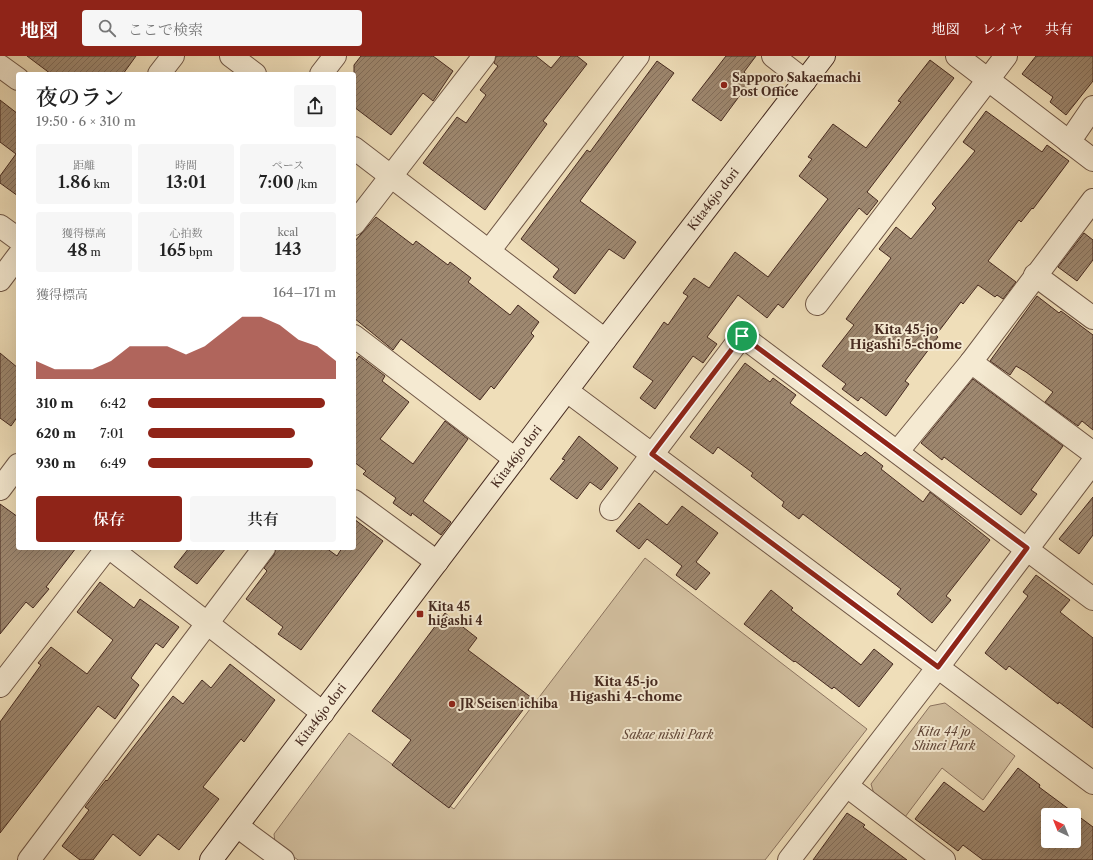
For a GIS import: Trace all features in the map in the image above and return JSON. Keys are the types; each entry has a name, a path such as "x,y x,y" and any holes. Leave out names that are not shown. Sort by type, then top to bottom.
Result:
{"street":[{"path":"161,72 174,56"},
{"path":"231,56 252,72"},
{"path":"323,72 335,56"},
{"path":"356,221 484,56"},
{"path":"489,251 638,56"},
{"path":"773,56 805,81"},
{"name":"Kita46jo dori","path":"211,860 605,340 824,56"},
{"path":"957,56 1093,160"},
{"path":"816,304 1006,56"},
{"path":"0,66 16,78"},
{"path":"1069,142 1093,107"},
{"path":"356,150 605,340"},
{"path":"898,452 971,362 1035,275 1093,200"},
{"path":"0,226 16,238"},
{"path":"0,280 16,259"},
{"path":"1035,275 1093,318"},
{"path":"611,509 742,336 1027,548 1093,599"},
{"path":"356,338 515,459"},
{"path":"971,362 1093,453"},
{"path":"567,391 1093,783"},
{"path":"789,860 938,667 1093,462"},
{"path":"356,502 437,562"},
{"path":"0,686 105,550"},
{"path":"113,550 323,713"},
{"path":"29,860 262,550"},
{"path":"846,786 944,860"},
{"path":"238,826 283,860"}],"green space":[{"name":"Sakae nishi Park","path":"645,558 867,729 765,860 298,860 275,843 274,834 349,733 454,809"},
{"name":"Kita 44 jo Shinei Park","path":"945,703 1015,756 983,800 942,768 905,817 874,794 871,784 930,706"}],"building":[{"path":"27,56 136,56 124,72 48,72"},
{"path":"361,56 433,56 453,71 433,101 423,93 391,135 356,109 356,72 354,72 354,65"},
{"path":"496,56 536,56 551,68 561,56 577,56 587,64 543,121 547,124 485,210 423,163 457,117 466,123 486,95 480,90 498,66 494,63"},
{"path":"726,56 756,56 744,72 752,79 721,121 692,100"},
{"path":"1036,56 1093,56 1093,81 1066,115 1050,102 1053,97 1022,74"},
{"path":"930,60 954,78 867,192 878,201 867,215 859,208 783,308 778,304 767,318 738,295 707,337 717,344 703,363 693,356 655,409 640,398 653,381 633,367 664,322 668,325 688,296 683,293 694,278 709,288 735,252 768,277 828,199 799,176 812,159 808,157 833,124 866,148 901,102 898,101"},
{"path":"657,61 674,73 580,201 636,242 624,259 609,249 575,294 553,277 559,269 521,239 587,150 590,152"},
{"path":"0,100 16,112 16,154 0,142"},
{"path":"986,111 1042,152 1047,145 1069,161 1033,209 1032,208 1021,222 1019,220 988,261 1016,282 1003,299 997,295 995,297 978,285 963,304 961,302 936,335 938,337 905,381 909,384 886,416 861,397 858,401 842,389 846,384 822,366 854,325 846,319 891,258 879,249 896,227 911,239 936,208 932,204 975,151 963,142"},
{"path":"16,154 16,195 0,183 0,176"},
{"path":"376,217 413,245 416,241 448,265 450,262 471,278 468,282 510,315 518,305 539,322 531,333 534,336 494,389 491,386 480,400 401,339 393,350 356,320 356,240"},
{"path":"1084,233 1093,240 1093,260 1077,281 1058,267"},
{"path":"1037,296 1059,313 1061,311 1093,335 1093,430 1082,421 1078,426 1045,402 1053,392 1026,372 1016,366 1010,375 990,361"},
{"path":"0,353 16,366 16,419 11,426 0,418"},
{"path":"359,356 385,376 382,381 409,402 380,439 413,464 445,421 468,439 423,501 451,522 441,535 412,513 411,516 393,503 396,498 363,474 366,471 356,464 356,360"},
{"path":"745,363 770,382 773,378 796,395 790,403 861,456 865,452 883,466 881,469 923,502 930,492 990,540 946,596 951,600 932,623 897,594 901,589 803,514 799,519 782,506 784,502 751,476 753,473 718,447 713,454 690,437"},
{"path":"973,379 1063,446 1031,490 1037,494 1021,515 944,457 942,460 921,443"},
{"path":"579,436 618,468 601,490 590,482 577,499 550,479 565,460 562,459"},
{"path":"1093,497 1093,535 1079,554 1059,539"},
{"path":"639,503 667,525 682,506 718,533 696,562 710,573 696,590 676,575 682,566 647,539 639,549 616,531"},
{"path":"0,504 16,516 16,550 74,550 46,587 49,589 33,608 26,602 0,634"},
{"path":"356,521 383,541 301,650 278,634 283,627 246,599 267,571 264,568 274,555 275,550 329,550 337,556 341,550 356,550"},
{"path":"187,550 224,550 197,584 174,567"},
{"path":"1036,575 1070,600 1060,612 1093,638 1093,728 1059,702 1058,704 1009,666 1006,670 985,653 1028,596 1023,592"},
{"path":"100,582 134,608 140,599 179,627 163,648 156,643 131,678 139,685 115,719 98,706 0,833 0,722 41,665 38,663 51,647 87,674 113,640 77,612"},
{"path":"771,590 793,608 791,610 861,665 874,649 893,664 859,707 834,687 832,689 744,624"},
{"name":"JR Seisen ichiba","path":"445,613 477,638 468,650 532,698 449,808 392,765 411,740 372,711"},
{"path":"230,664 275,700 244,742 241,739 203,787 219,799 179,850 158,834 140,856 113,834 93,860 80,860 62,846 89,810 85,807 173,696 183,704 202,680 211,688"},
{"path":"1018,768 1040,785 1039,787 1067,808 1041,808 1041,848 1081,848 1081,818 1093,827 1093,860 983,860 963,845 958,851 915,819 944,782 984,812"},
{"path":"847,813 865,825 863,827 907,860 813,860"}],"place":[{"name":"Sapporo Sakaemachi Post Office","path":"724,85"},
{"name":"Kita 45 higashi 4","path":"420,614"},
{"name":"JR Seisen ichiba","path":"452,704"}],"district":[{"name":"Kita 45-jo Higashi 5-chome","path":"906,336"},
{"name":"Kita 45-jo Higashi 4-chome","path":"626,688"}],"route":[{"path":"742,336 1027,548 938,667 652,454 742,336"}]}
